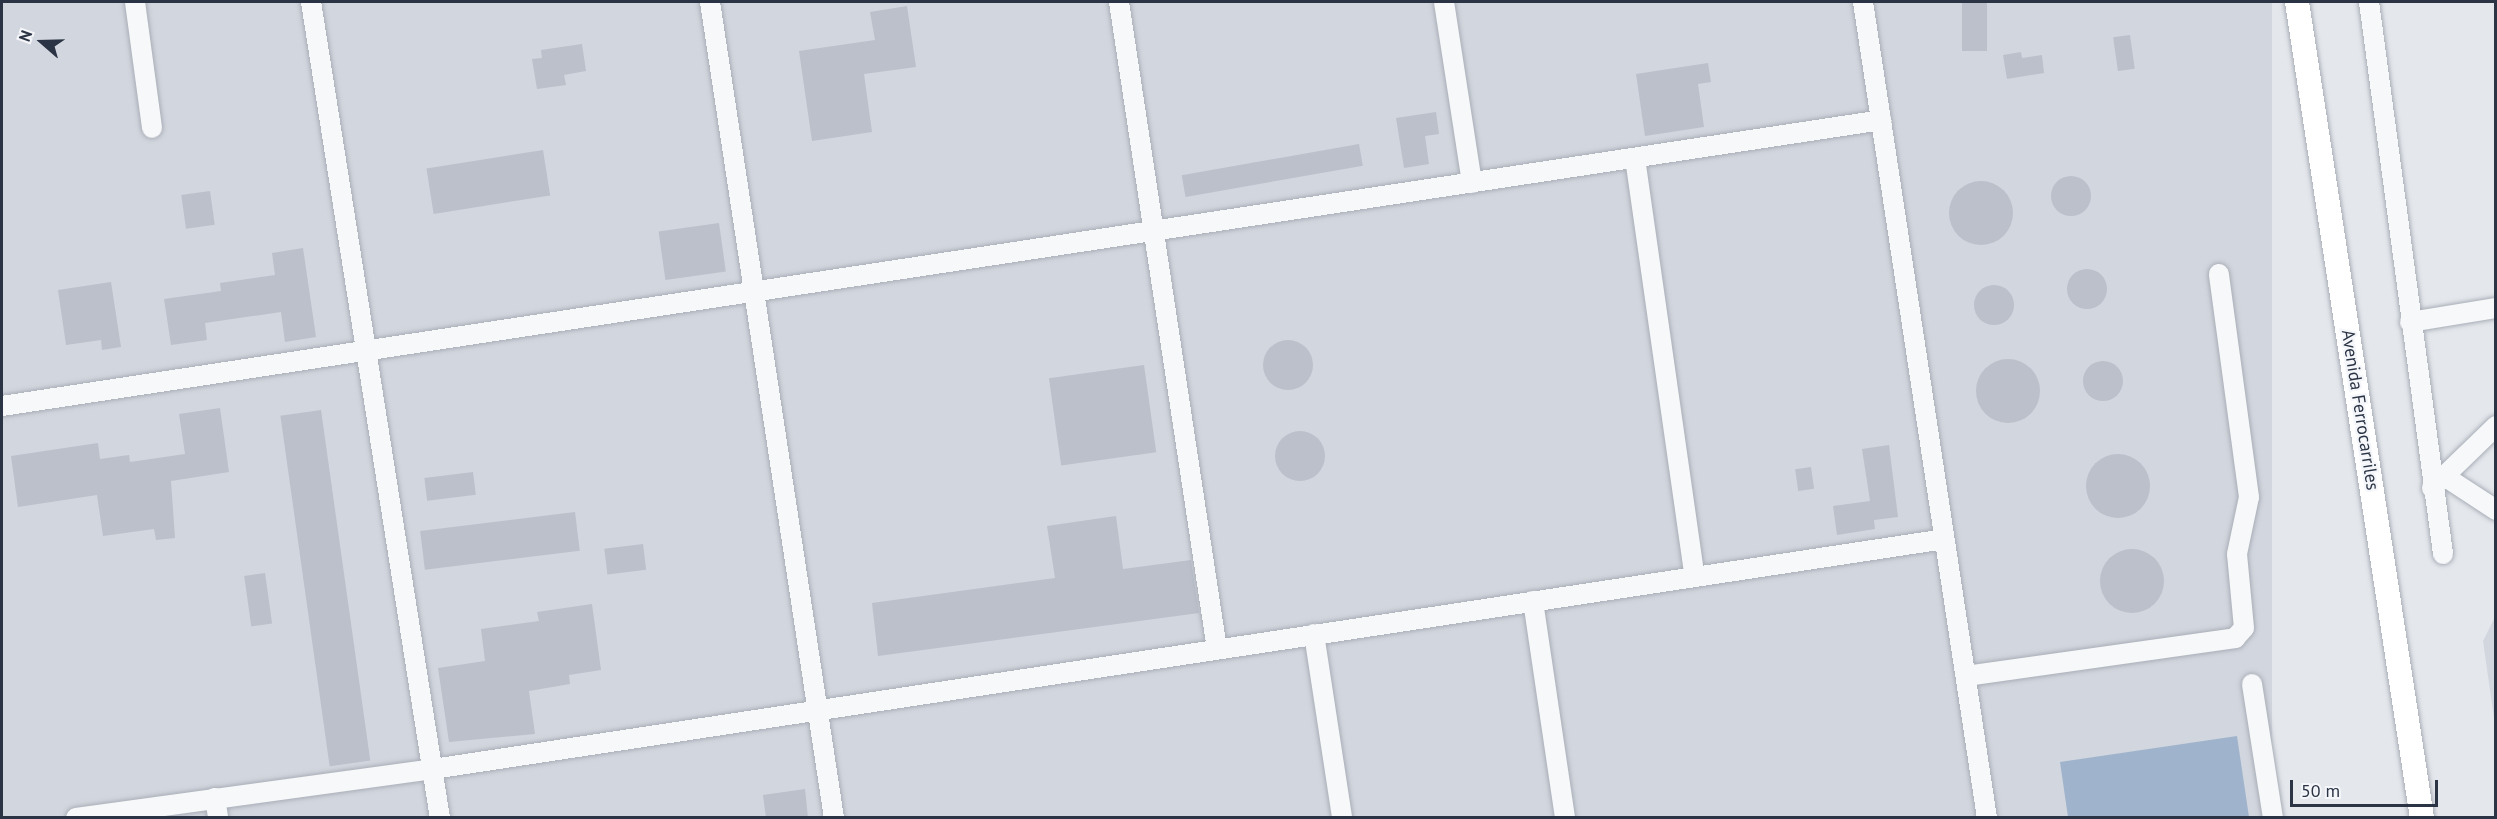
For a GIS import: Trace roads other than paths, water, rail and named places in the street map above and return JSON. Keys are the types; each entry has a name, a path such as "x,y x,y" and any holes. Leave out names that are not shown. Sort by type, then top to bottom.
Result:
{"main road":[{"name":"Avenida Ferrocarriles","path":"2297,2 2422,818"}],"street":[{"path":"135,2 152,128"},
{"path":"311,2 440,818"},
{"path":"710,2 834,818"},
{"path":"1119,2 1217,649"},
{"path":"1444,2 1472,183"},
{"path":"1863,2 1987,818"},
{"path":"2369,2 2410,322 2438,482 2443,554"},
{"path":"2,406 1881,120"},
{"path":"1635,158 1695,577"},
{"path":"1966,676 2235,638 2244,628 2237,554 2249,498 2218,274"},
{"path":"2410,322 2496,308"},
{"path":"2438,482 2496,426"},
{"path":"2438,482 2496,510"},
{"path":"76,818 433,769 1945,539"},
{"path":"1533,601 1565,818"},
{"path":"1314,634 1342,818"},
{"path":"2252,684 2273,818"},
{"path":"215,798 218,818"}],"water":[{"path":"2237,736 2249,817 2068,817 2060,762"}]}
